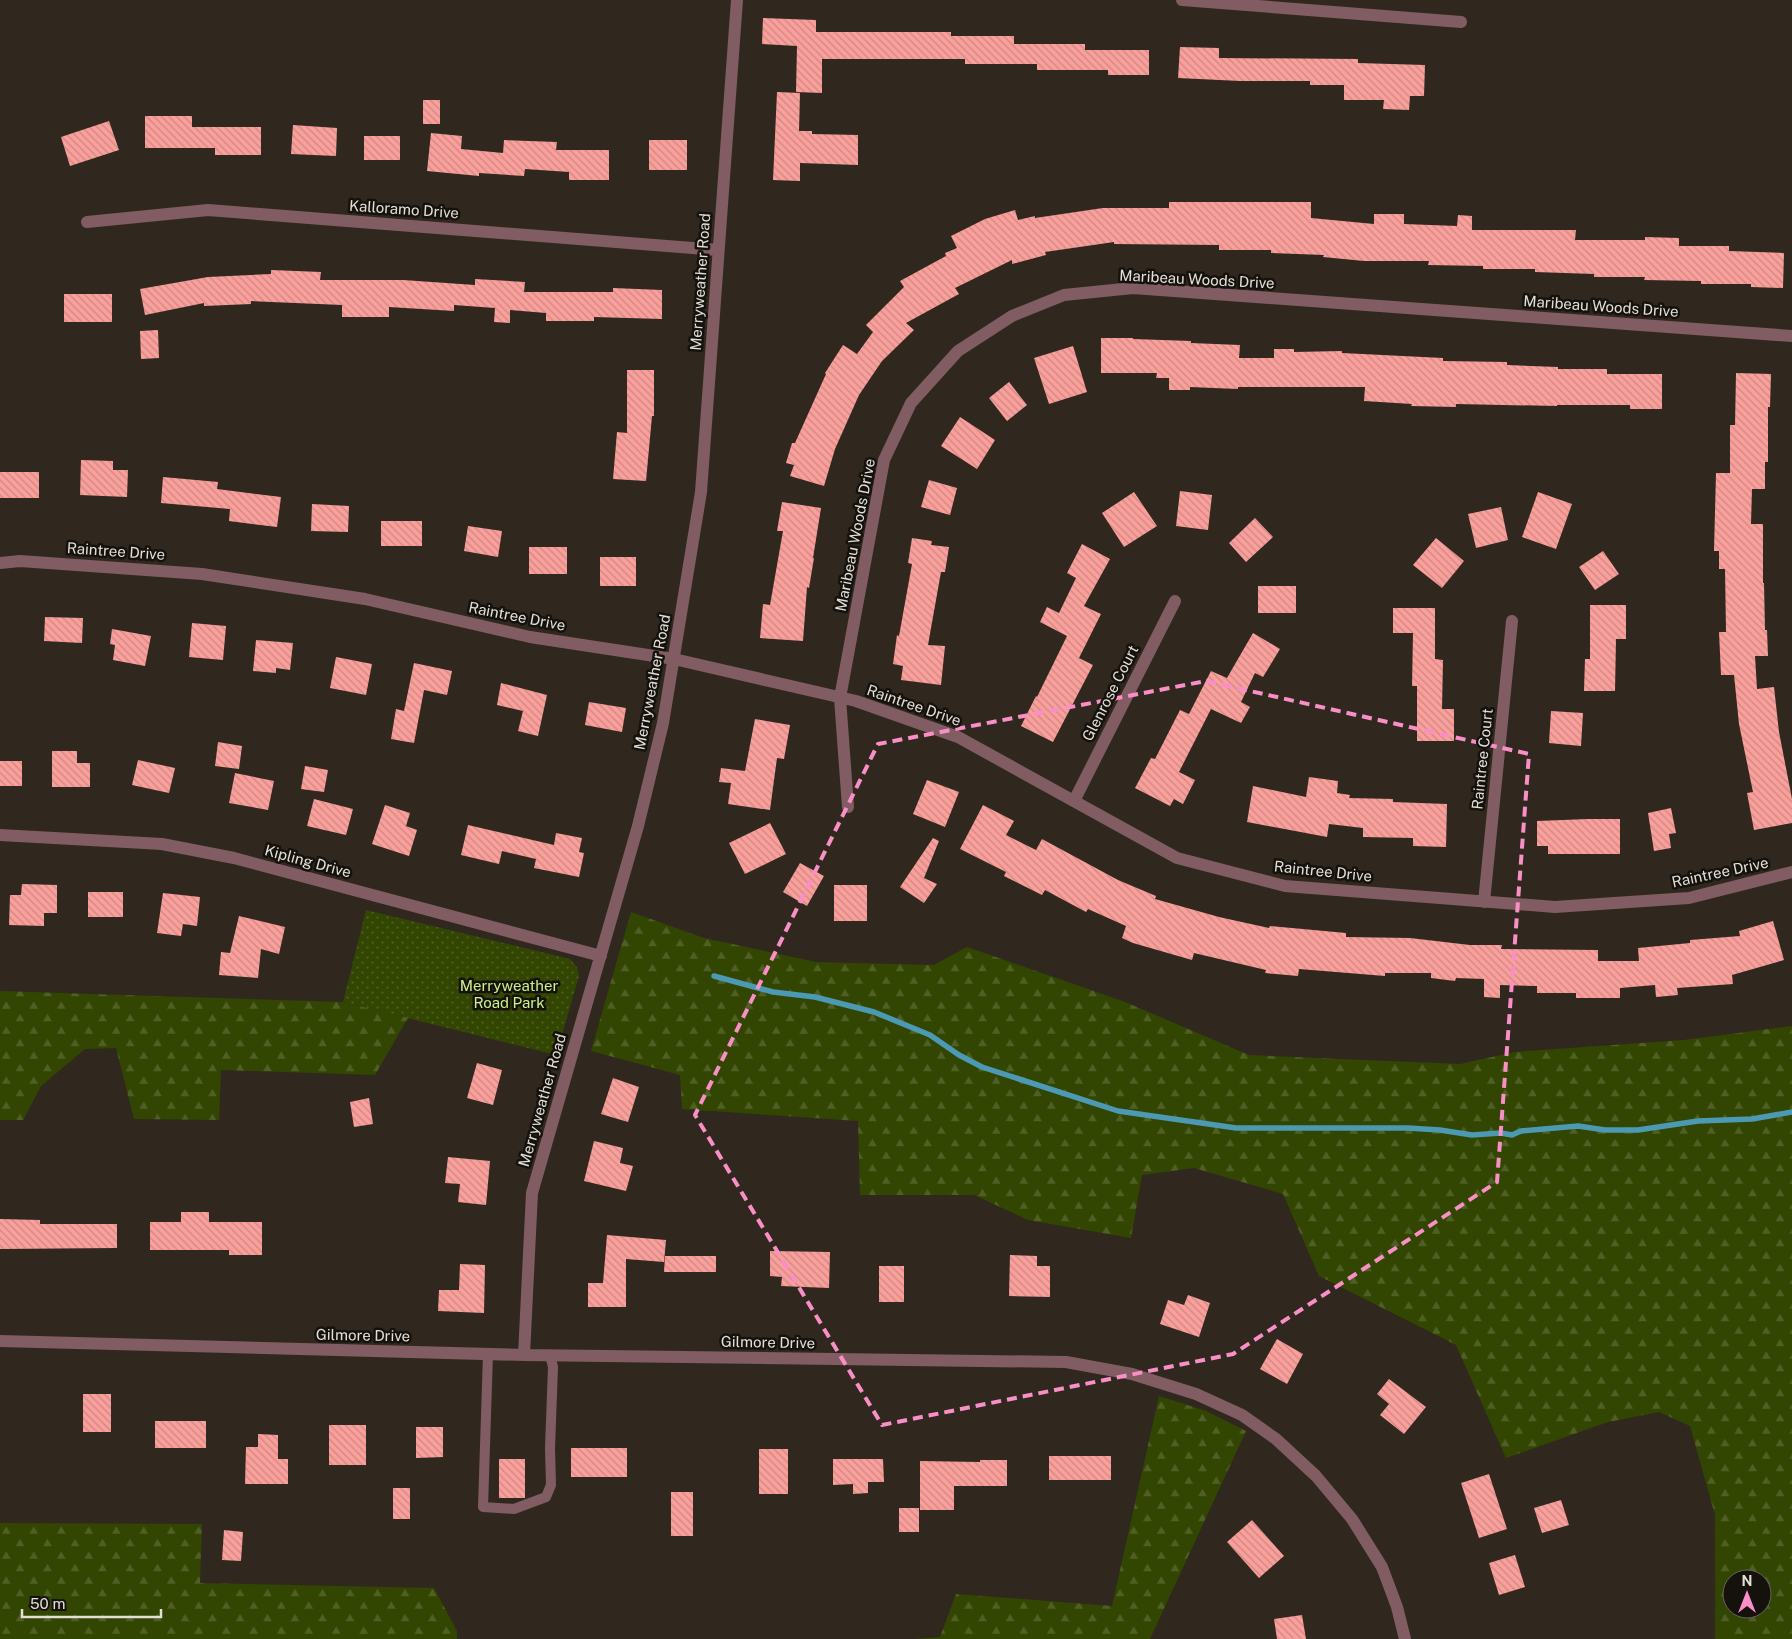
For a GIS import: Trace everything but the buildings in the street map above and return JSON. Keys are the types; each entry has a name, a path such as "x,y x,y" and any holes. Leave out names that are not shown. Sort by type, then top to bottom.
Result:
{"street":[{"name":"Merryweather Road","path":"524,1355 532,1193 601,956 647,789 663,723 701,492 736,0"},
{"path":"1182,0 1461,22"},
{"name":"Kalloramo Drive","path":"87,222 208,210 718,250"},
{"name":"Maribeau Woods Drive","path":"848,807 840,698 884,460 911,403 958,351 1012,316 1064,295 1134,288 1792,336"},
{"name":"Raintree Drive","path":"0,563 20,561 202,574 366,599 530,636 674,659 856,701 958,737 1177,858 1285,886 1555,907 1689,898 1792,872"},
{"name":"Glenrose Court","path":"1074,800 1175,601"},
{"name":"Raintree Court","path":"1484,902 1512,620"},
{"name":"Kipling Drive","path":"0,835 162,844 234,858 601,956"},
{"name":"Gilmore Drive","path":"0,1341 524,1355 1066,1362 1132,1374 1196,1394 1249,1420 1276,1439 1316,1476 1352,1519 1382,1567 1398,1607 1405,1639"}],"lane":[{"path":"488,1354 483,1507 514,1509 546,1497 551,1485 550,1448 553,1367 550,1355"}],"highlighted area":[{"path":"1206,681 1529,754 1497,1182 1233,1354 882,1425 695,1115 878,744"}],"green space":[{"name":"Merryweather Road Park","path":"366,910 570,959 577,967 579,976 556,1055 343,1002"},
{"path":"631,912 704,938 816,962 934,965 967,947 1125,1002 1249,1055 1460,1064 1515,1052 1684,1040 1792,1026 1792,1639 1715,1639 1715,1515 1690,1426 1659,1412 1608,1422 1506,1458 1456,1345 1319,1276 1283,1194 1194,1168 1142,1175 1131,1238 1028,1220 974,1195 860,1195 858,1121 682,1109 680,1075 591,1051"},
{"path":"0,991 343,1002 408,1018 375,1075 221,1070 219,1120 134,1119 116,1048 85,1049 41,1086 23,1120 0,1120"},
{"path":"1159,1396 1206,1411 1246,1431 1150,1639 916,1639 940,1637 956,1594 1112,1606"},
{"path":"0,1523 202,1524 200,1583 434,1588 457,1631 457,1639 0,1639"}],"waterway":[{"path":"714,976 773,992 815,997 874,1012 930,1035 959,1055 982,1067 1118,1111 1236,1128 1408,1128 1472,1135 1501,1133 1512,1135 1521,1131 1578,1126 1605,1130 1638,1130 1698,1121 1752,1119 1792,1112"}]}
